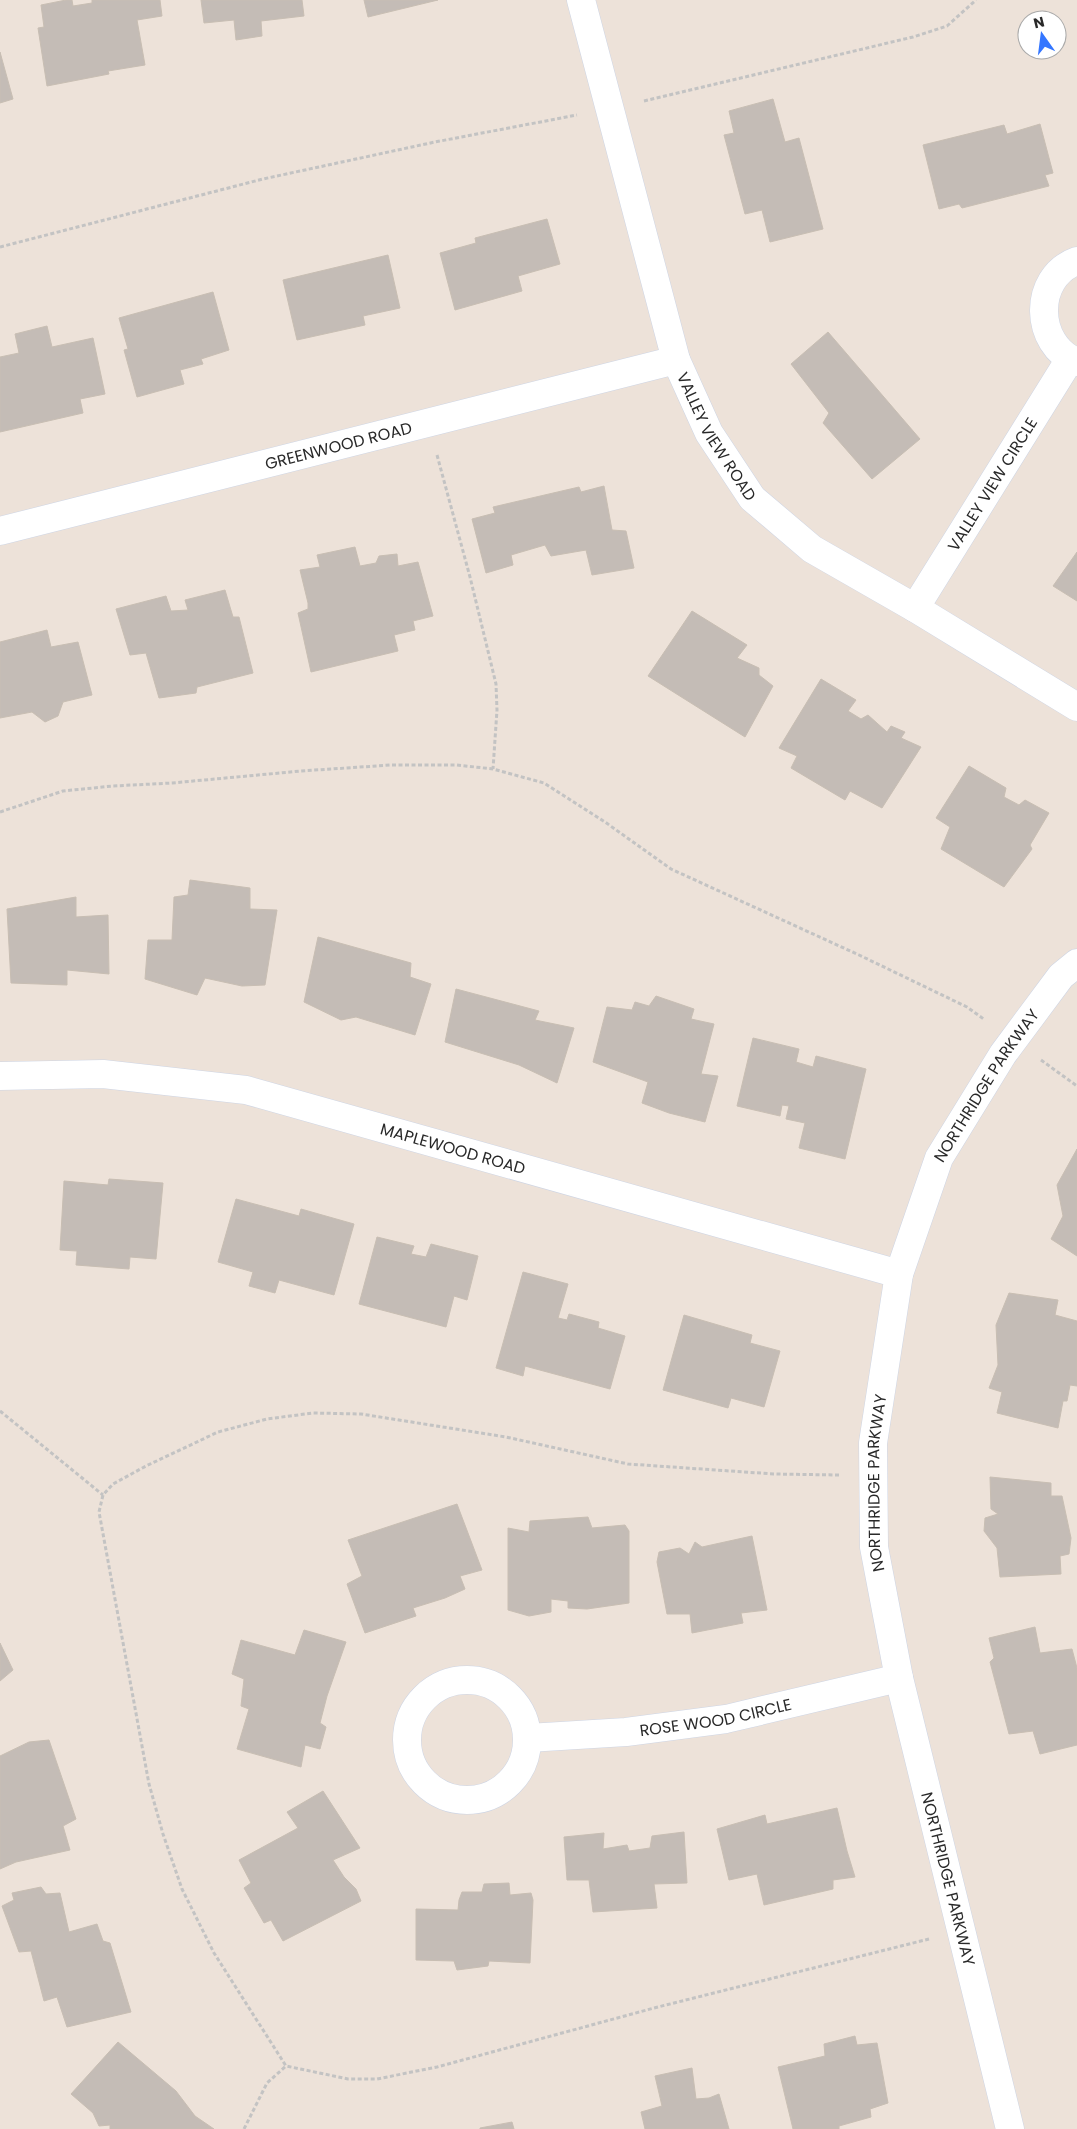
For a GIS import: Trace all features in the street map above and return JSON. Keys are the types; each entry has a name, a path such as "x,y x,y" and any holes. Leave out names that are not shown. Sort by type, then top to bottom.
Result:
{"street":[{"name":"VALLEY VIEW ROAD","path":"581,0 676,360 709,433 752,498 812,549 915,608 1077,707"},
{"name":"VALLEY VIEW CIRCLE","path":"915,608 1074,361 1055,347 1046,330 1043,310 1047,291 1056,274 1077,261"},
{"name":"GREENWOOD ROAD","path":"0,531 676,360"},
{"name":"NORTHRIDGE PARKWAY","path":"1010,2129 899,1678 874,1547 873,1443 899,1274 939,1158 1014,1040 1061,976 1077,963"},
{"name":"MAPLEWOOD ROAD","path":"0,1076 103,1074 246,1090 899,1274"},
{"name":"ROSE WOOD CIRCLE","path":"528,1738 626,1732 726,1719 899,1678"},
{"path":"463,1680 482,1682 500,1689 515,1702 525,1720 528,1738 525,1758 516,1777 501,1791 482,1799 461,1801 442,1795 425,1784 413,1767 407,1747 408,1728 415,1710 428,1694 444,1684 463,1680"}],"path":[{"path":"0,247 263,179 435,142 610,109 913,37 947,26 976,0"},
{"path":"428,422 470,577 496,684 497,710 493,769"},
{"path":"0,812 63,791 113,786 391,765 456,765 493,769 544,783 671,868 967,1007 1077,1086"},
{"path":"0,1411 103,1495"},
{"path":"873,1476 774,1474 628,1464 506,1437 361,1414 313,1413 267,1419 218,1432 113,1484 103,1495 99,1512 149,1784 163,1834 182,1888 214,1953 286,2066 348,2079 377,2079 437,2067 654,2008 961,1931"},
{"path":"244,2129 267,2083 286,2066"}],"building":[{"path":"72,0 73,6 92,3 92,0 160,0 162,16 137,20 145,65 108,71 109,74 47,86 38,28 44,27 41,5"},
{"path":"201,0 302,0 304,16 261,21 262,36 236,40 234,20 204,23"},
{"path":"364,0 438,0 368,17"},
{"path":"0,52 13,99 0,103"},
{"path":"773,99 785,142 799,138 823,229 770,242 762,210 745,214 724,135 734,133 729,111"},
{"path":"1040,124 1053,173 1045,175 1049,186 962,208 959,204 939,209 923,145 1004,125 1007,134"},
{"path":"547,219 560,264 518,276 522,291 455,310 440,253 476,243 475,238"},
{"path":"388,255 400,308 363,316 365,325 297,340 283,280"},
{"path":"213,292 229,350 201,359 203,364 180,370 184,384 137,397 124,350 128,349 119,318"},
{"path":"47,326 52,347 93,338 105,394 80,399 83,413 0,432 0,357 19,353 15,334"},
{"path":"828,332 920,439 872,479 823,423 829,413 791,364"},
{"path":"604,486 612,530 626,531 634,568 592,575 586,550 551,556 545,545 511,555 513,565 486,573 472,519 495,513 493,507 579,487 581,492"},
{"path":"355,547 360,566 376,563 379,556 397,554 398,566 418,562 433,616 413,621 415,630 394,635 398,651 311,672 298,613 308,609 300,570 320,567 317,555"},
{"path":"1077,552 1077,601 1053,586"},
{"path":"225,590 233,617 239,617 253,673 197,687 196,693 159,698 146,653 130,655 116,609 166,596 171,611 188,610 185,600"},
{"path":"692,611 747,645 737,658 759,668 759,675 773,686 745,737 648,676"},
{"path":"47,630 51,647 78,642 92,695 63,702 58,716 45,722 32,712 0,718 0,642"},
{"path":"821,679 856,700 848,711 861,719 868,715 887,732 891,726 905,732 901,738 921,747 882,808 850,791 845,800 791,768 797,756 779,748"},
{"path":"969,766 1006,788 1004,797 1019,805 1025,800 1049,813 1030,845 1032,849 1004,887 941,849 950,827 936,818"},
{"path":"190,880 250,888 250,909 277,910 265,985 242,986 205,978 197,995 145,979 148,940 172,940 174,897 188,895"},
{"path":"76,897 76,917 108,915 109,974 67,970 67,985 11,983 7,909"},
{"path":"318,937 411,963 410,977 431,984 415,1035 356,1017 341,1020 304,1002"},
{"path":"456,989 539,1011 535,1020 574,1028 557,1083 519,1065 445,1042"},
{"path":"656,996 694,1009 691,1019 714,1024 701,1074 718,1076 705,1122 669,1113 642,1103 648,1082 593,1062 607,1007 632,1010 635,1002 649,1006"},
{"path":"753,1038 799,1049 796,1062 813,1067 816,1056 866,1069 845,1159 799,1148 805,1123 786,1119 789,1106 782,1105 780,1116 737,1106"},
{"path":"1077,1149 1077,1256 1051,1239 1063,1216 1057,1185"},
{"path":"109,1179 163,1183 156,1259 130,1257 129,1269 76,1265 77,1251 60,1250 64,1181 108,1185"},
{"path":"236,1199 299,1216 301,1209 354,1224 334,1295 279,1280 275,1293 249,1286 253,1272 218,1262"},
{"path":"377,1237 414,1246 411,1254 426,1257 431,1244 478,1256 467,1300 454,1296 446,1327 359,1304"},
{"path":"523,1272 568,1284 558,1318 567,1320 569,1314 599,1322 598,1328 625,1336 610,1389 525,1366 523,1376 496,1368"},
{"path":"1009,1293 1058,1300 1055,1315 1077,1321 1077,1386 1070,1385 1067,1401 1063,1401 1058,1428 997,1413 1002,1392 989,1388 998,1365 996,1325"},
{"path":"684,1315 752,1335 750,1343 780,1351 764,1407 731,1398 728,1408 663,1390"},
{"path":"990,1477 1051,1483 1051,1496 1062,1496 1071,1538 1069,1554 1060,1556 1061,1574 1000,1577 997,1548 984,1531 985,1518 998,1514 991,1509"},
{"path":"457,1504 482,1570 460,1576 465,1589 445,1598 413,1608 416,1616 365,1633 347,1584 362,1576 348,1540"},
{"path":"588,1517 592,1528 625,1525 629,1531 629,1603 587,1609 568,1608 568,1601 551,1599 551,1612 529,1616 508,1610 508,1528 529,1532 530,1521"},
{"path":"752,1536 767,1610 741,1613 743,1623 692,1633 690,1614 667,1614 657,1562 659,1552 680,1548 689,1554 695,1542 702,1547"},
{"path":"1035,1627 1040,1653 1072,1649 1077,1668 1077,1745 1040,1754 1033,1731 1009,1734 990,1662 994,1658 989,1638"},
{"path":"304,1630 346,1642 327,1696 320,1723 326,1727 320,1749 305,1745 301,1767 237,1749 249,1709 241,1706 244,1679 232,1674 241,1640 295,1655"},
{"path":"0,1643 13,1670 0,1681"},
{"path":"49,1740 76,1819 63,1826 70,1850 16,1862 0,1869 0,1756 29,1742"},
{"path":"323,1791 360,1848 333,1860 344,1877 356,1889 361,1901 283,1941 271,1920 264,1923 244,1888 251,1883 239,1860 298,1828 287,1812"},
{"path":"837,1808 855,1877 833,1880 833,1889 764,1905 757,1874 729,1880 717,1829 765,1815 767,1824"},
{"path":"684,1832 687,1883 654,1884 657,1908 593,1912 589,1880 567,1880 564,1837 604,1833 603,1849 627,1845 629,1851 650,1848 652,1836"},
{"path":"509,1883 510,1895 531,1893 533,1900 530,1963 489,1961 488,1966 457,1970 454,1961 416,1960 416,1909 458,1910 462,1892 482,1892 484,1884"},
{"path":"41,1887 46,1894 60,1893 69,1932 97,1924 103,1941 110,1943 131,2012 67,2027 57,1997 44,2001 31,1951 19,1952 2,1906 14,1900 12,1893"},
{"path":"855,2036 857,2045 877,2043 888,2103 870,2109 871,2117 839,2126 839,2129 793,2129 778,2067 825,2056 824,2044"},
{"path":"118,2042 176,2091 195,2116 214,2129 110,2129 110,2125 99,2126 93,2113 71,2094"},
{"path":"692,2068 696,2099 709,2098 719,2094 729,2129 645,2129 641,2112 662,2106 655,2076"},
{"path":"512,2122 514,2129 480,2129 480,2128"}]}
